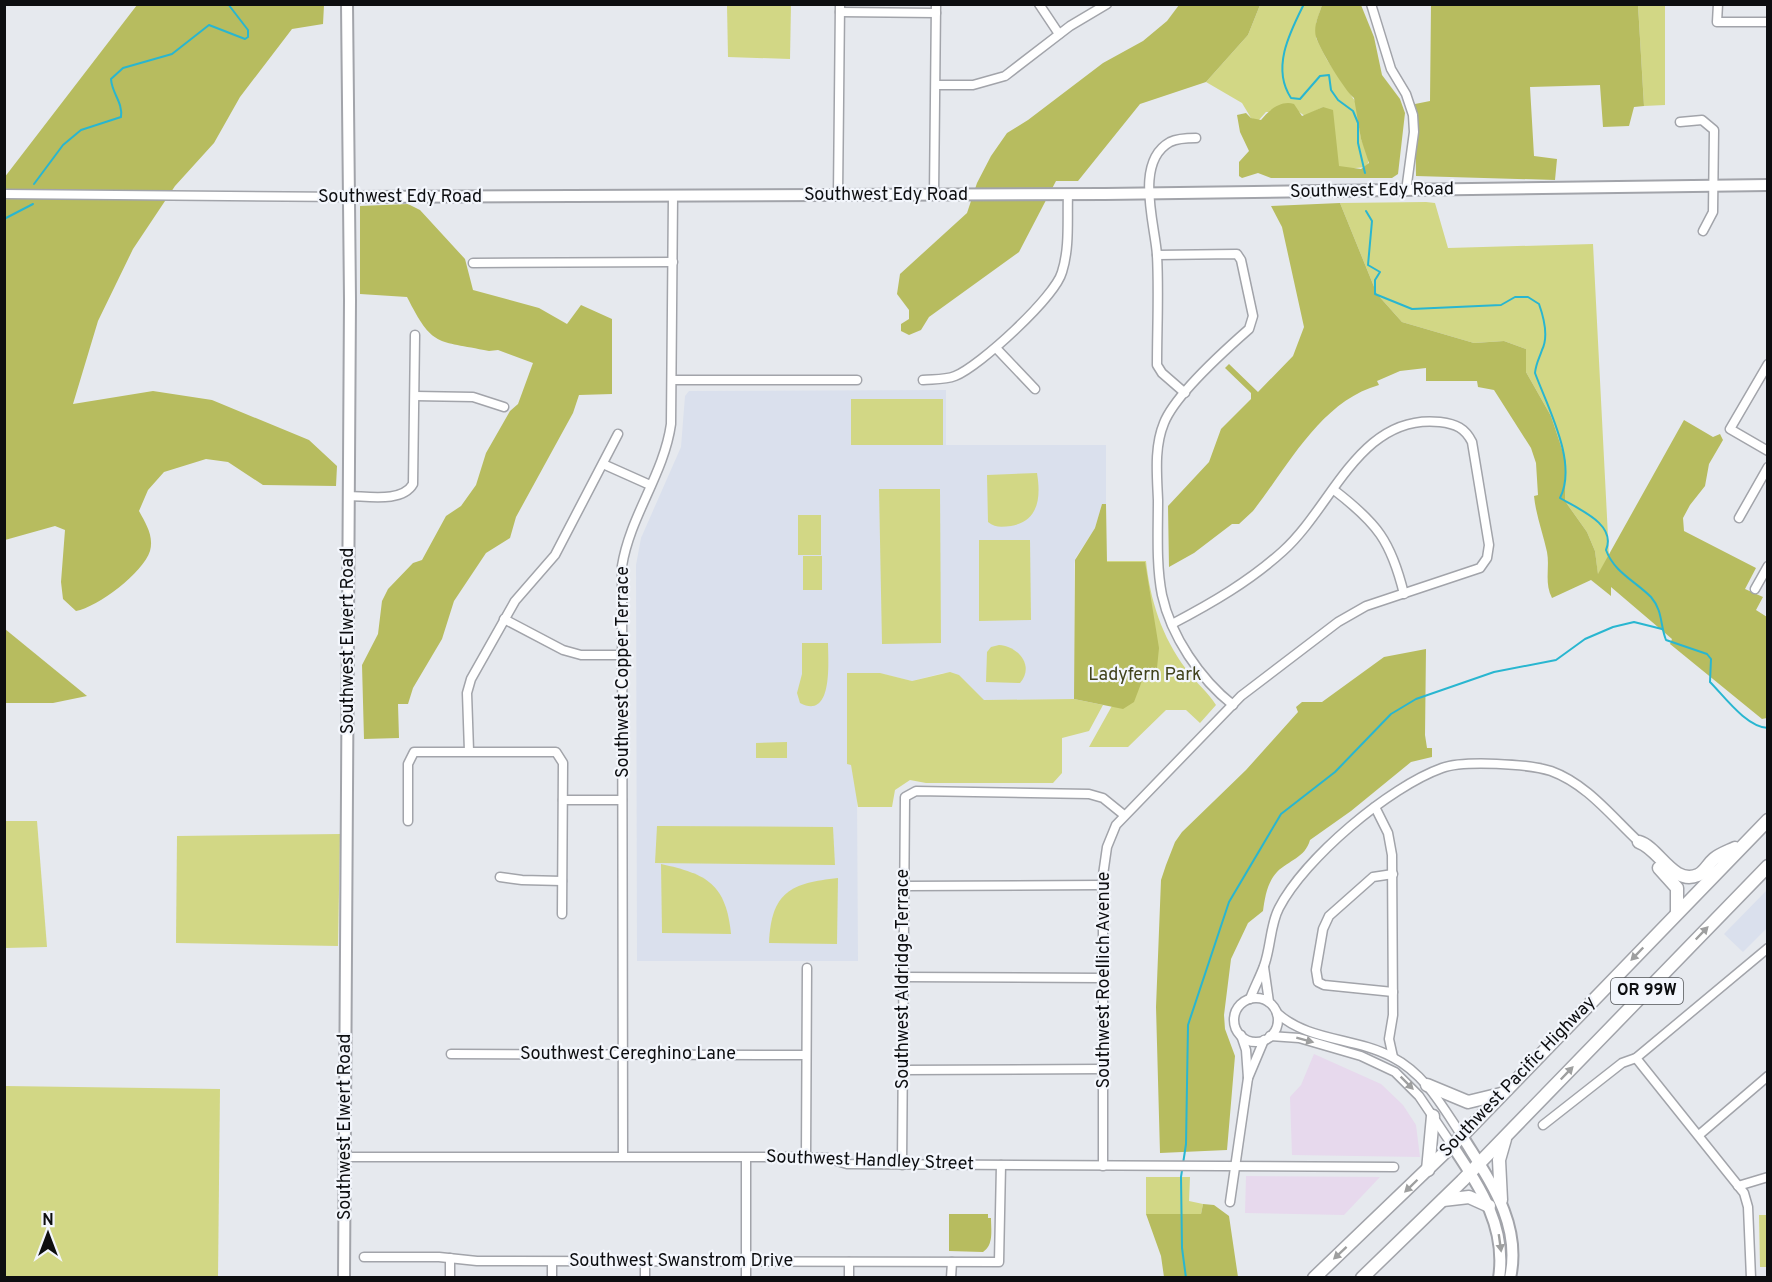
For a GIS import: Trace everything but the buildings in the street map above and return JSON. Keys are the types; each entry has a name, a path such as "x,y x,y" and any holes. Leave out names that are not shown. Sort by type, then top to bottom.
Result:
{"highway":[{"name":"Southwest Pacific Highway","path":"1314,1278 1457,1141 1767,820"},
{"path":"1677,912 1677,888 1639,848 1639,842 1646,844 1673,871 1687,877 1699,875 1715,858 1745,843"},
{"name":"Southwest Pacific Highway","path":"1362,1278 1507,1136 1767,866"},
{"path":"1427,1085 1468,1102 1502,1094"},
{"path":"1428,1170 1433,1116"},
{"path":"1501,1200 1499,1160 1507,1136"},
{"path":"1443,1200 1469,1197 1489,1206"}],"main road":[{"name":"Southwest Elwert Road","path":"344,1278 349,824 347,4"},
{"name":"Southwest Edy Road","path":"349,197 1068,194 1767,185"},
{"path":"1457,1141 1501,1200 1512,1241 1510,1278"},
{"path":"1475,1168 1500,1241 1499,1278"}],"street":[{"path":"1039,4 1059,34"},
{"path":"936,85 973,85 996,80 1059,34 1107,4"},
{"path":"1371,4 1391,69 1412,106 1414,132 1406,191"},
{"path":"1718,4 1718,22 1767,22"},
{"path":"838,195 840,8 936,9 934,195"},
{"path":"1680,122 1702,120 1714,130 1713,212 1703,231"},
{"path":"1185,393 1162,373 1157,365 1157,255 1149,193 1154,164 1164,146 1176,139 1197,138"},
{"name":"Southwest Edy Road","path":"4,194 349,197"},
{"path":"923,380 955,376 996,348 1038,305 1062,275 1066,255 1068,194"},
{"name":"Southwest Copper Terrace","path":"623,1156 622,655 625,551 632,525 669,439 673,380 673,196"},
{"path":"1157,255 1238,254 1253,316 1252,325 1185,393 1164,422 1157,453 1160,583 1172,624 1202,673 1233,705"},
{"path":"473,263 673,262"},
{"path":"348,496 397,496 412,487 415,476 415,335"},
{"path":"996,348 1035,389"},
{"path":"1767,364 1730,429 1767,451"},
{"path":"673,380 857,380"},
{"path":"415,396 473,397 504,407"},
{"name":"Southwest Roellich Avenue","path":"1102,1166 1103,885 1107,847 1116,825 1254,684 1338,622 1366,606 1476,571 1487,558 1489,539 1472,442 1460,427 1428,420 1405,423 1389,431 1366,447 1334,490"},
{"path":"469,751 468,687 504,618 521,593 555,555 618,434"},
{"path":"603,464 650,485"},
{"path":"1739,518 1767,467"},
{"path":"1172,624 1215,602 1283,551 1334,490 1367,516 1382,535 1397,565 1404,594"},
{"path":"1755,589 1766,570"},
{"path":"504,618 563,650 581,655 622,655"},
{"path":"408,821 410,758 418,752 547,751 559,755 562,763 562,914"},
{"path":"1250,999 1264,967 1278,910 1299,875 1375,807 1417,779 1443,767 1531,766 1557,774 1582,788 1639,842"},
{"name":"Southwest Aldridge Terrace","path":"902,1165 904,803 907,794 916,791 1089,794 1103,798 1124,815"},
{"path":"562,800 622,800"},
{"path":"1375,807 1390,840 1393,874 1393,1022 1389,1039 1393,1057"},
{"path":"1393,874 1373,877 1329,916 1323,929 1316,974 1318,982 1324,985 1393,992"},
{"path":"500,877 562,881"},
{"path":"904,886 1103,885"},
{"path":"1543,1125 1622,1063 1636,1058 1767,948"},
{"path":"1264,967 1269,1002"},
{"path":"806,1157 807,969"},
{"path":"902,977 1102,978"},
{"path":"1230,1202 1248,1078 1246,1050 1234,1018 1239,1006 1250,999 1263,999 1269,1002 1277,1013 1297,1028 1374,1049 1393,1057 1427,1085 1457,1141"},
{"path":"1248,1078 1267,1038 1277,1025 1277,1013"},
{"path":"1241,1035 1250,1040 1299,1038 1371,1059 1402,1078 1457,1141"},
{"path":"1374,1049 1389,1039"},
{"name":"Southwest Cereghino Lane","path":"451,1054 805,1055"},
{"path":"1636,1058 1738,1186 1748,1207 1750,1278"},
{"path":"903,1070 1103,1069"},
{"path":"1699,1135 1767,1076"},
{"name":"Southwest Handley Street","path":"345,1157 806,1157 827,1158 848,1164 902,1165 1395,1167"},
{"path":"746,1158 746,1278"},
{"name":"Southwest Swanstrom Drive","path":"364,1257 552,1262 999,1262 1001,1165"},
{"path":"1738,1186 1767,1177"},
{"path":"450,1258 450,1278"},
{"path":"645,1261 645,1278"},
{"path":"552,1262 552,1278"},
{"path":"849,1262 849,1278"},
{"path":"951,1278 952,1262"}],"shaded area":[{"path":"946,390 946,445 1106,445 1106,504 1102,504 1095,528 1074,564 1074,699 983,700 953,673 943,673 912,681 883,674 851,765 857,793 858,961 637,961 636,565 641,538 681,447 685,396 689,391"},
{"path":"1767,890 1767,928 1743,952 1724,934"},
{"path":"1314,1054 1381,1084 1403,1105 1416,1125 1420,1157 1292,1155 1290,1097 1301,1085"},
{"path":"1246,1176 1380,1177 1344,1215 1245,1213"}],"green space":[{"path":"137,5 324,5 323,24 292,29 240,97 214,143 175,186 133,249 98,321 73,404 153,391 212,400 309,440 337,466 336,486 263,485 228,462 206,459 164,472 148,490 139,511 149,530 151,540 146,560 119,588 96,603 76,611 63,599 61,582 65,530 55,526 5,540 4,178"},
{"path":"727,5 791,5 790,59 728,57"},
{"path":"1179,5 1260,5 1248,35 1206,82 1140,104 1078,181 1056,181 1019,252 929,317 921,330 909,335 901,331 901,324 909,319 909,310 897,294 900,274 967,213 977,183 991,156 1007,133 1028,120 1103,63 1143,41 1167,21"},
{"path":"1260,5 1322,5 1316,23 1316,38 1327,60 1357,104 1361,139 1369,158 1367,167 1344,169 1338,166 1323,107 1305,116 1299,112 1266,112 1258,121 1251,118 1242,103 1206,82 1248,35"},
{"path":"1322,5 1361,5 1374,37 1382,75 1400,99 1405,113 1398,174 1392,178 1271,178 1258,173 1242,178 1239,176 1239,162 1249,151 1240,132 1237,115 1246,113 1251,118 1261,120 1272,109 1284,103 1294,104 1302,116 1323,107 1333,110 1339,166 1361,169 1369,163 1361,139 1354,98 1333,70 1316,37 1316,25"},
{"path":"1431,5 1638,5 1644,106 1634,107 1629,126 1603,127 1600,85 1530,87 1534,156 1557,159 1555,180 1416,176 1415,104 1430,101"},
{"path":"1638,5 1665,5 1665,105 1644,106"},
{"path":"1340,203 1435,203 1448,248 1593,244 1609,556 1598,575 1595,551 1587,532 1565,501 1566,461 1551,416 1526,372 1526,349 1504,341 1474,343 1402,322 1377,294"},
{"path":"1340,203 1377,294 1402,322 1474,343 1504,341 1526,349 1526,372 1551,416 1566,461 1565,501 1587,532 1595,551 1598,574 1684,420 1713,437 1720,434 1723,440 1709,464 1705,486 1683,518 1684,531 1756,568 1745,589 1763,597 1756,610 1767,617 1767,718 1762,719 1670,644 1672,639 1611,587 1611,596 1591,580 1552,598 1548,587 1547,552 1534,496 1538,495 1536,463 1531,448 1494,390 1478,387 1477,381 1426,381 1426,368 1400,371 1377,381 1379,385 1358,393 1340,405 1323,420 1293,455 1253,511 1239,524 1232,524 1194,553 1169,567 1168,506 1209,462 1221,429 1251,399 1251,393 1225,368 1229,364 1258,392 1293,356 1304,327 1282,227 1271,206"},
{"path":"408,204 420,210 465,259 473,290 539,308 567,324 581,305 612,319 612,394 579,395 573,413 516,517 510,538 486,553 454,601 442,639 413,688 408,704 398,704 399,738 364,739 362,665 378,634 382,601 388,589 413,563 422,560 446,516 461,506 476,485 486,453 510,411 518,404 533,363 498,350 489,351 447,343 438,339 430,334 423,325 407,297 360,294 360,206"},
{"path":"851,399 943,399 943,445 851,445"},
{"path":"1037,473 1038,499 1033,513 1027,519 1005,527 988,522 987,475"},
{"path":"879,489 940,489 941,643 882,644"},
{"path":"1102,504 1106,504 1107,562 1145,562 1159,648 1157,668 1145,673 1134,702 1123,709 1074,699 1075,560 1095,528"},
{"path":"798,515 821,515 821,555 798,555"},
{"path":"979,540 1030,540 1031,620 979,621"},
{"path":"803,556 822,556 822,590 803,590"},
{"name":"Ladyfern Park","path":"1106,561 1146,561 1158,618 1170,644 1190,674 1216,705 1200,723 1186,710 1166,710 1128,747 1089,747 1113,704"},
{"path":"5,629 87,696 53,703 5,703"},
{"path":"802,643 828,643 827,686 819,703 811,706 800,703 797,693 802,674"},
{"path":"999,645 1012,649 1022,658 1026,670 1020,683 986,682 987,652 991,647"},
{"path":"1426,649 1425,735 1427,748 1432,748 1432,757 1411,762 1351,811 1310,840 1301,855 1277,872 1269,885 1263,911 1248,923 1231,959 1224,1015 1225,1029 1235,1056 1227,1150 1160,1153 1156,1007 1161,880 1175,842 1182,832 1246,770 1298,712 1296,707 1302,702 1322,702 1384,657"},
{"path":"950,672 959,675 984,700 1074,699 1103,705 1089,731 1062,738 1062,773 1053,783 926,783 910,780 895,790 892,807 858,807 851,765 847,764 847,673 880,673 912,681"},
{"path":"787,742 787,758 756,758 756,743"},
{"path":"4,821 37,821 47,947 5,948"},
{"path":"657,826 833,827 835,865 655,863"},
{"path":"340,834 338,946 176,943 177,836"},
{"path":"661,864 691,872 711,884 724,903 731,934 662,933"},
{"path":"838,878 837,944 769,943 774,912 779,901 787,893 808,883"},
{"path":"5,1086 220,1089 218,1277 5,1277"},
{"path":"1146,1177 1190,1177 1189,1201 1203,1204 1201,1214 1146,1214"},
{"path":"1203,1204 1214,1205 1229,1216 1238,1277 1164,1277 1161,1256 1146,1214 1201,1214"},
{"path":"949,1214 988,1214 988,1218 991,1218 991,1232 987,1249 983,1252 949,1251"},
{"path":"1759,1215 1767,1215 1767,1267 1760,1267"}],"waterway":[{"path":"34,184 63,145 81,130 121,117 111,79 123,68 172,54 209,25 245,39 248,37 248,30 228,4"},
{"path":"1304,4 1288,38 1285,50 1283,62 1285,86 1291,98 1300,99 1320,76 1329,75 1331,90 1338,100 1353,111 1358,123 1358,143 1365,173"},
{"path":"4,219 33,204"},
{"path":"1366,211 1372,221 1368,265 1380,272 1375,280 1375,294 1412,309 1501,305 1515,297 1528,297 1539,304 1544,321 1545,339 1535,373 1563,452 1566,469 1565,484 1560,498 1585,512 1601,525 1608,541 1606,550 1614,564 1655,602 1666,640 1707,654 1711,659 1710,682 1744,717 1768,728"},
{"path":"1186,1278 1182,1248 1181,1177 1186,1144 1188,1025 1229,902 1281,814 1335,772 1391,714 1416,699 1494,672 1556,660 1585,639 1613,627 1634,622 1662,629"}]}
